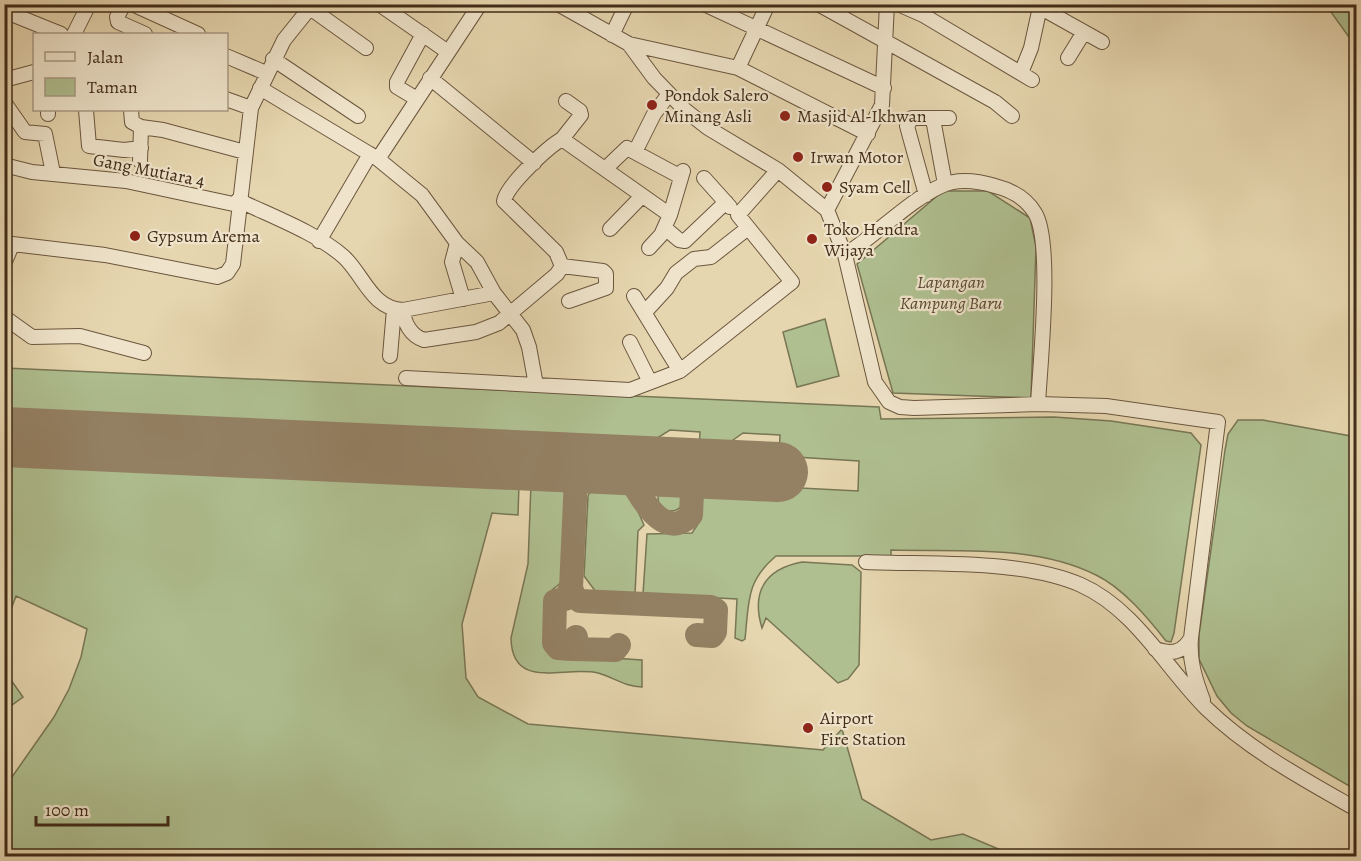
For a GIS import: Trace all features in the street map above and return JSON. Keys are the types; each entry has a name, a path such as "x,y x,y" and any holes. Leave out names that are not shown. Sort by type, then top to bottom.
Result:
{"street":[{"path":"74,33 89,4"},
{"path":"124,4 118,22 143,33"},
{"path":"132,4 196,33"},
{"path":"379,4 448,52"},
{"path":"319,241 480,4"},
{"path":"558,4 629,44 738,68 868,134"},
{"path":"612,35 627,4"},
{"path":"704,4 884,88"},
{"path":"738,68 768,4"},
{"path":"818,4 995,102 1012,116"},
{"path":"826,210 880,111 884,88 887,4"},
{"path":"898,4 923,15 1026,77 1037,6 1102,42"},
{"path":"4,264 8,244 113,256 217,277 223,276 231,268 251,108 284,40 311,6 366,48"},
{"path":"4,11 59,33"},
{"path":"1068,58 1084,32"},
{"path":"417,99 398,87 397,82 423,34"},
{"path":"629,44 669,94 708,128 778,170 826,210 845,255 875,382 889,402 900,407 914,408 1038,404 1106,405 1218,422 1190,651 1193,671 1206,708"},
{"path":"228,57 266,73"},
{"path":"273,59 358,116"},
{"path":"4,80 33,72"},
{"path":"429,78 534,163"},
{"path":"260,88 374,157 422,195 457,243 477,262 494,292 512,314 526,338 536,385"},
{"path":"635,152 654,114 669,94"},
{"path":"228,100 251,108"},
{"path":"562,266 556,252 504,201 507,193 534,163 562,140 581,115 580,111 566,101"},
{"path":"4,102 25,132 45,134 53,173"},
{"path":"86,111 89,146 124,150 140,155 141,127"},
{"path":"131,111 132,122 141,127 163,130 245,152"},
{"path":"926,195 906,129 912,118 949,118"},
{"path":"933,119 945,184"},
{"path":"562,140 642,196 684,242 690,261"},
{"path":"604,168 627,148 682,174 667,221 649,248"},
{"name":"Gang Mutiara 4","path":"4,165 32,172 126,181 238,203 319,241 345,259 383,306 398,309"},
{"path":"738,215 778,170"},
{"path":"406,378 630,390 680,371 792,282 738,215 704,178"},
{"path":"845,255 862,246 926,195 945,184 981,182 1005,188 1019,196 1036,214 1044,245 1038,404"},
{"path":"610,230 642,196"},
{"path":"684,242 726,202"},
{"path":"645,312 667,288 676,273 690,261 711,257 748,228"},
{"path":"457,243 452,262 463,299"},
{"path":"562,266 603,271 606,274 606,288 569,301"},
{"path":"398,309 412,333 424,340 476,332 512,314 557,274 562,266"},
{"path":"398,309 494,292"},
{"path":"634,296 680,371"},
{"path":"390,356 398,309"},
{"path":"4,317 32,337 80,336 144,353"},
{"path":"630,342 650,382"},
{"path":"866,562 1010,568 1070,582 1099,595 1138,628 1206,708 1231,731 1356,809"},
{"path":"1155,649 1169,653 1178,652 1191,638"}],"green space":[{"path":"1326,5 1356,5 1356,47"},
{"name":"Lapangan Kampung Baru","path":"943,191 988,191 1030,218 1036,247 1031,398 893,393 857,264"},
{"path":"825,319 839,376 797,387 783,332"},
{"path":"5,368 879,407 881,419 1054,417 1111,421 1191,433 1201,445 1174,633 1171,642 1166,641 1143,613 1125,596 1096,575 1048,558 995,552 891,550 891,556 776,556 766,565 754,583 745,639 742,641 735,638 737,599 643,594 647,534 692,533 700,521 703,483 858,491 859,461 779,456 780,435 743,433 712,455 699,453 700,432 670,430 638,450 5,422"},
{"path":"1238,420 1263,420 1356,437 1356,790 1247,726 1231,713 1217,696 1199,659 1199,635 1225,450 1228,434"},
{"path":"5,453 510,475 519,484 518,515 492,513 462,624 466,678 478,697 528,724 823,750 842,729 862,799 931,840 963,834 1015,856 5,856 5,787 54,717 69,689 81,657 87,629 16,596 5,626"},
{"path":"540,476 563,481 568,490 570,514 567,570 562,581 552,590 549,654 642,660 642,687 585,671 542,673 530,671 520,665 514,655 511,638 528,564 531,484"},
{"path":"604,479 619,480 633,500 644,525 638,531 635,594 596,592 584,576 588,496 592,488"},
{"path":"671,485 680,489 684,498 680,507 671,511 662,507 658,498 662,489"},
{"path":"802,562 852,565 861,572 859,665 848,679 838,683 766,618 762,628 758,603 764,584 779,570"},
{"path":"4,670 23,697 5,710 4,710"}],"taxiway":[{"path":"561,462 576,478 583,470 597,464"},
{"path":"623,465 641,498 659,518 669,523 680,523 691,515 693,468"},
{"path":"576,478 571,588 574,596 580,601 711,607 716,610 715,632 712,636 697,635"},
{"path":"571,588 565,599 555,601 554,643 558,648 572,649 576,637"},
{"path":"572,649 615,650 619,645"}],"runway":[{"path":"4,437 778,472"}],"place":[{"name":"Pondok Salero Minang Asli","path":"652,105"},
{"name":"Masjid Al-Ikhwan","path":"785,116"},
{"name":"Irwan Motor","path":"798,157"},
{"name":"Syam Cell","path":"827,187"},
{"name":"Gypsum Arema","path":"135,236"},
{"name":"Toko Hendra Wijaya","path":"812,239"},
{"name":"Airport Fire Station","path":"808,728"}]}
